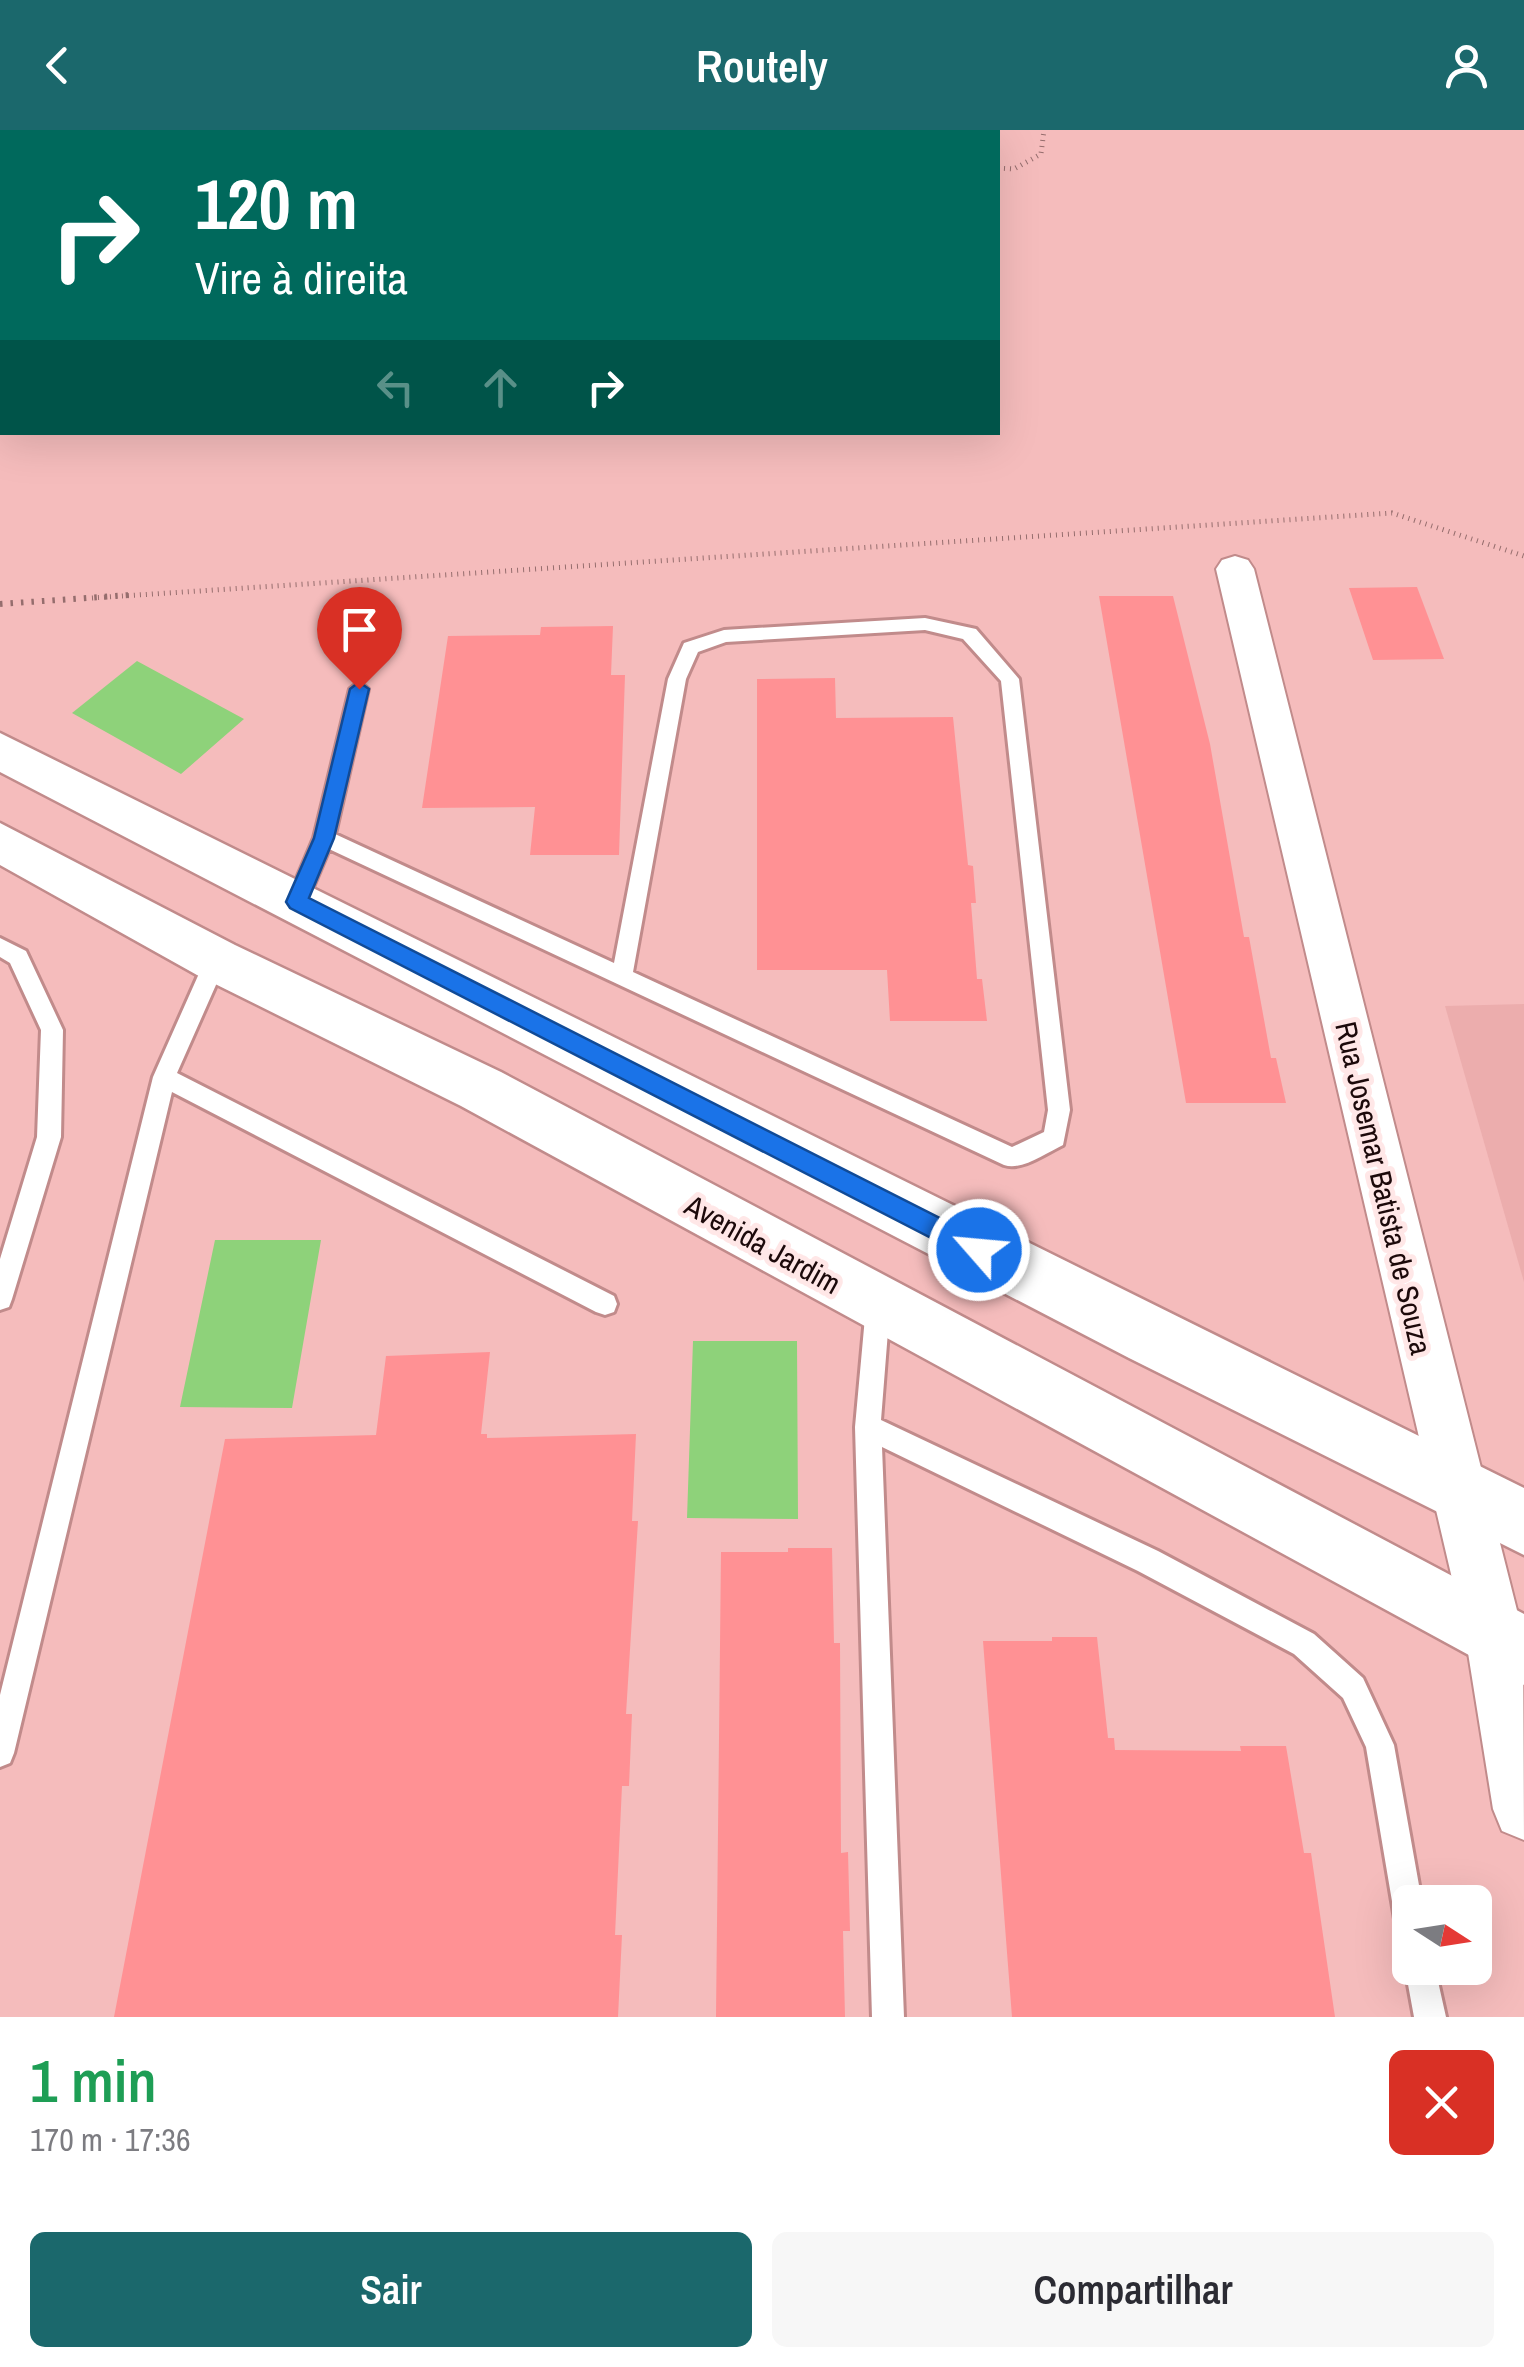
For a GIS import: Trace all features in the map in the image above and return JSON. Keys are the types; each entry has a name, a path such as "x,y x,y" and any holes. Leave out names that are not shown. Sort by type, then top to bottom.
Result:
{"street":[{"name":"Rua Josemar Batista de Souza","path":"1235,569 1454,1486 1509,1643 1524,1809"},
{"path":"0,751 1152,1338 1524,1522"},
{"name":"Avenida Jardim","path":"0,842 216,960 481,1089 1509,1643"}],"lane":[{"path":"324,838 1012,1158 1055,1138 1059,1110 1010,679 995,658 969,634 925,624 724,636 691,648 677,679 622,976"},
{"path":"297,902 324,838 359,689"},
{"path":"0,947 18,956 52,1030 49,1137 0,1299"},
{"path":"0,1753 164,1078 216,960"},
{"path":"164,1078 606,1304"},
{"path":"878,1306 868,1427 888,2017"},
{"path":"868,1427 1148,1561 1304,1644 1353,1688 1380,1745 1404,1885"},
{"path":"1423,1985 1430,2017"}],"path":[{"path":"1000,168 1014,169 1041,154 1044,130"},
{"path":"0,604 1392,514 1524,556"}],"shaded area":[{"path":"1524,1004 1524,1282 1445,1006"}],"green space":[{"path":"137,661 244,719 181,774 72,713"},
{"path":"215,1240 321,1240 292,1408 180,1407"},
{"path":"693,1341 797,1341 798,1519 687,1518"}],"building":[{"path":"1417,587 1444,659 1373,660 1349,588"},
{"path":"1099,596 1173,596 1210,744 1244,937 1249,937 1271,1058 1276,1058 1286,1103 1186,1103"},
{"path":"613,626 611,675 625,675 619,855 530,855 535,807 422,808 448,636 540,635 541,627"},
{"path":"835,678 836,718 953,717 968,865 973,866 976,903 971,903 977,979 982,979 987,1021 890,1021 887,970 757,970 757,679"},
{"path":"490,1352 481,1434 487,1434 487,1438 636,1434 632,1521 638,1521 626,1714 632,1714 629,1786 622,1786 615,1935 622,1935 618,2017 114,2017 225,1439 376,1435 386,1356"},
{"path":"788,1548 832,1548 834,1643 840,1643 841,1853 848,1852 850,1931 843,1931 845,2017 716,2017 721,1552 788,1552"},
{"path":"1052,1637 1097,1637 1108,1738 1114,1738 1115,1750 1241,1751 1240,1746 1286,1746 1304,1853 1311,1853 1335,2017 1012,2017 983,1641 1052,1641"}],"route":[{"path":"359,689 324,838 297,902 979,1250"}]}
